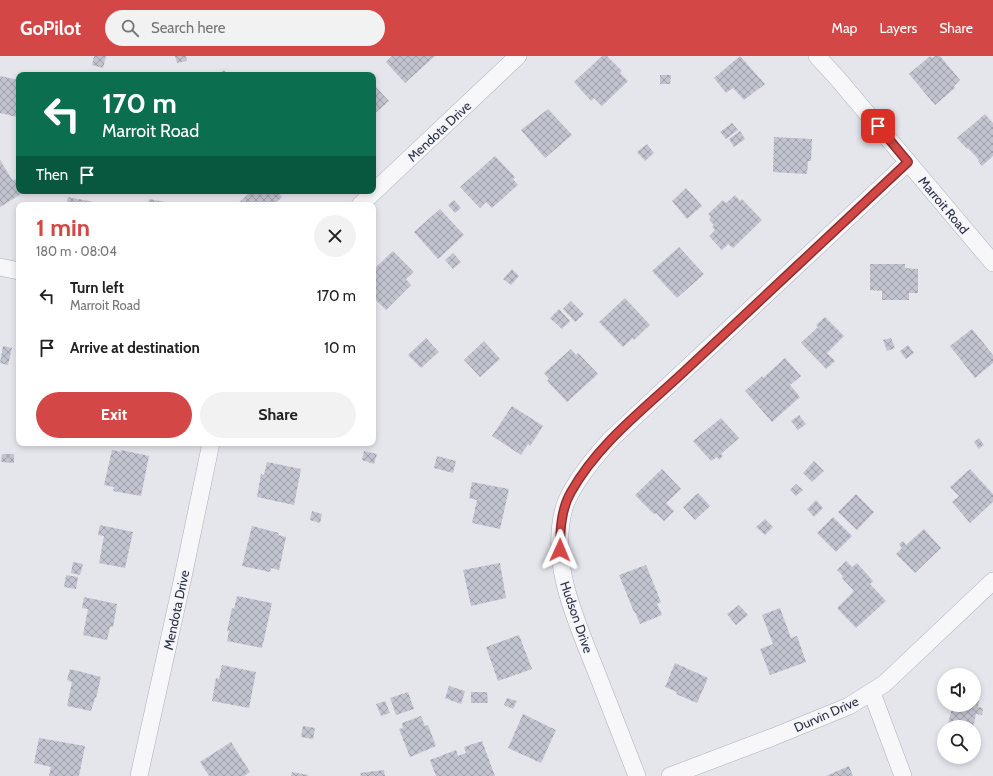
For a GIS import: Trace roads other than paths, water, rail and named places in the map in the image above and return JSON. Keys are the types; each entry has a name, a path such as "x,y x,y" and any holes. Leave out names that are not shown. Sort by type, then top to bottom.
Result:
{"street":[{"name":"Mendota Drive","path":"376,190 518,56"},
{"name":"Marroit Road","path":"817,56 993,263"},
{"name":"Hudson Drive","path":"637,776 573,612 563,578 560,550 560,530 564,507 571,492 597,455 610,440 668,388 908,162"},
{"name":"Mendota Drive","path":"363,202 372,194"},
{"path":"0,267 16,270"},
{"name":"Mendota Drive","path":"139,776 210,446"},
{"name":"Durvin Drive","path":"670,776 849,706 884,684 993,581"},
{"path":"872,692 903,776"}]}
